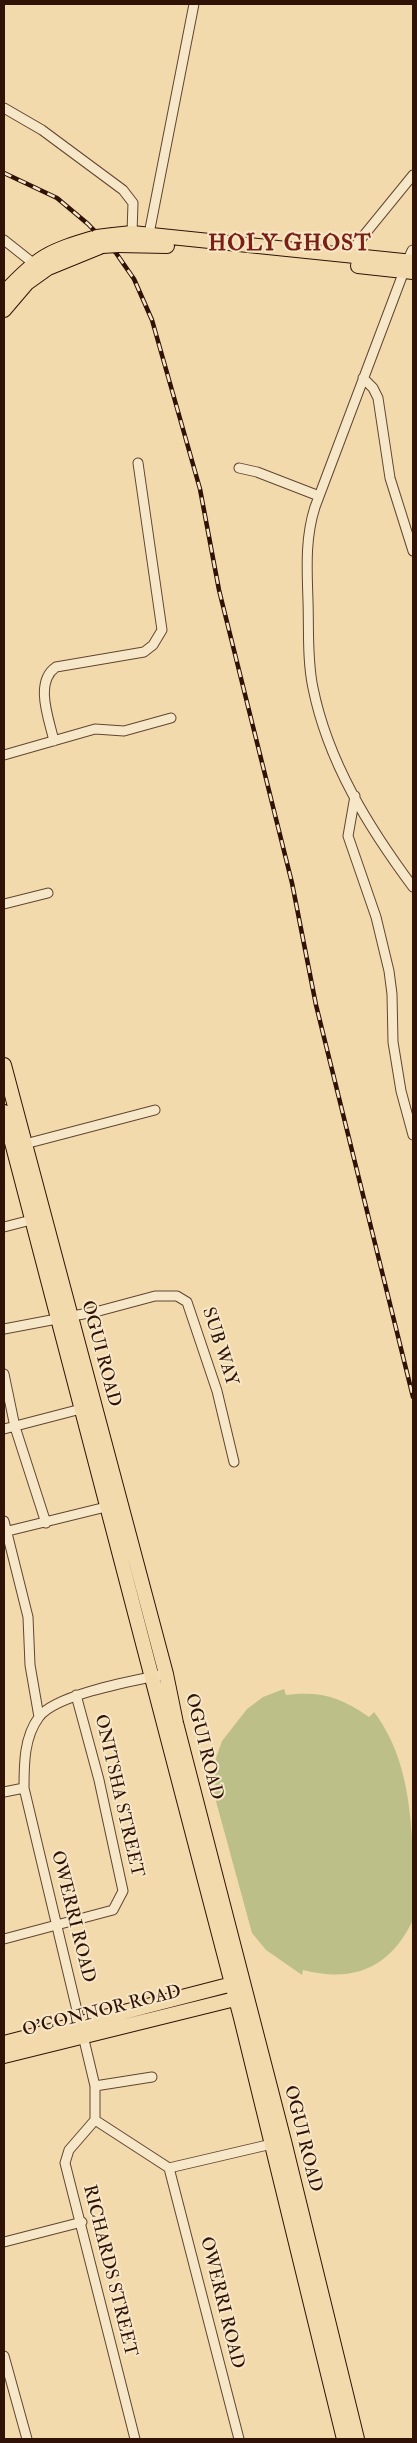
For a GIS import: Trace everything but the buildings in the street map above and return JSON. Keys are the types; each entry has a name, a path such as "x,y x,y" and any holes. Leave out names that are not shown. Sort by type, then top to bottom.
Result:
{"main road":[{"path":"115,240 132,233 148,240 410,264"},
{"path":"4,293 33,263 56,250 115,240 148,240 347,256 410,264"},
{"path":"4,310 27,283 48,268 99,242"},
{"name":"OGUI ROAD","path":"4,1065 25,1144 38,1218"},
{"name":"OGUI ROAD","path":"4,1115 38,1218 64,1317 121,1504 166,1674 237,1983 357,2439"},
{"name":"OGUI ROAD","path":"64,1317 81,1408 106,1507 226,1966 237,1983"},
{"path":"208,1998 226,1966"},
{"path":"208,1998 237,1983"},
{"path":"208,1998 241,1997"},
{"name":"OGUI ROAD","path":"241,1997 241,2018 278,2143 344,2439"},
{"path":"208,1998 227,2007 241,2018"},
{"name":"O'CONNOR ROAD","path":"4,2043 82,2029 208,1998"},
{"name":"O'CONNOR ROAD","path":"4,2056 82,2029"}],"street":[{"path":"148,240 194,4"},
{"path":"4,108 42,130 123,190 133,203 132,233"},
{"path":"347,256 413,175"},
{"path":"4,240 33,263"},
{"path":"410,264 363,378 319,496 308,530 307,554 311,677 322,719 339,765 377,838 413,887"},
{"path":"363,378 373,388 378,398 390,478 413,551"},
{"path":"54,742 45,701 46,677 49,672 56,667 144,652 153,645 162,630 138,463"},
{"path":"239,468 257,472 319,496"},
{"path":"4,755 95,729 124,731 171,718"},
{"path":"355,796 348,825 348,836 376,917 389,971 392,994 393,1042 401,1091 413,1134"},
{"path":"4,904 48,893"},
{"path":"25,1144 155,1110"},
{"path":"4,1227 38,1218"},
{"name":"SUB WAY","path":"64,1317 155,1296 170,1295 183,1298 187,1302 206,1354 234,1462"},
{"path":"4,1329 64,1317"},
{"path":"4,1374 15,1427 46,1523"},
{"path":"4,1429 81,1408"},
{"path":"5,1532 121,1504"},
{"path":"4,1521 5,1532 28,1616 30,1665 38,1717"},
{"path":"38,1717 49,1708 76,1696 166,1674"},
{"name":"ONITSHA STREET","path":"4,1939 113,1910 123,1890 99,1780 76,1696"},
{"name":"OWERRI ROAD","path":"38,1717 25,1752 24,1788 95,2086 95,2120"},
{"path":"4,1792 24,1788"},
{"path":"95,2086 152,2077"},
{"path":"95,2120 169,2168 278,2143"},
{"name":"RICHARDS STREET","path":"95,2120 66,2156 65,2163 82,2222 135,2439"},
{"name":"OWERRI ROAD","path":"169,2168 239,2439"},
{"path":"4,2242 82,2222"},
{"path":"4,2356 27,2439"}],"green space":[{"path":"284,1689 286,1695 310,1694 330,1697 349,1705 369,1717 374,1712 388,1734 398,1758 405,1784 412,1838 413,1920 404,1936 382,1960 354,1973 321,1974 303,1970 302,1975 266,1950 252,1933 214,1794 216,1758 222,1741 247,1709 263,1697"}],"railway":[{"path":"4,173 57,198 88,224 116,253 134,279 152,320 200,489 219,590 292,883 316,1005 413,1397"}],"district":[{"name":"HOLY GHOST","path":"290,245"}]}
